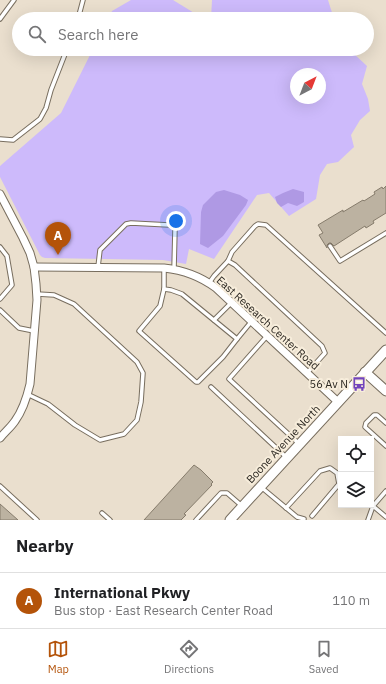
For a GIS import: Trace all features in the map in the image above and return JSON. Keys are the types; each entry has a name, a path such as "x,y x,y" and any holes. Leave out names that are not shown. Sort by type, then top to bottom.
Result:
{"street":[{"path":"0,194 30,253 34,267 36,284 30,384 24,406 16,420 0,438"},
{"name":"East Research Center Road","path":"34,267 164,268 188,272 209,283 338,402"},
{"name":"Boone Avenue North","path":"230,520 386,350"},
{"path":"365,372 386,391"}],"lane":[{"path":"0,19 14,0"},
{"path":"80,12 83,0"},
{"path":"0,139 12,140 40,119 46,108 51,90 64,56"},
{"path":"98,267 100,250 126,224 131,223 169,225 175,229 174,269"},
{"path":"209,283 228,261 232,252 255,226 258,224 266,225 386,333"},
{"path":"330,246 340,261 386,233"},
{"path":"0,247 7,256 12,285 0,298"},
{"path":"228,261 235,265 322,346 325,353 307,373"},
{"path":"164,268 164,289 160,306 139,331 196,382 198,382 223,357 252,322"},
{"path":"164,289 182,294 237,339"},
{"path":"27,394 48,404 75,425 100,440 124,434 137,420 141,402 143,373 137,362 74,304 54,295 36,294"},
{"path":"214,320 231,303"},
{"path":"0,310 19,328 34,331"},
{"path":"267,336 229,379 299,445"},
{"path":"211,387 286,458"},
{"path":"386,423 377,415 374,415 366,423 365,428 386,446"},
{"path":"286,508 320,471 330,468 337,473 339,484 312,516"},
{"path":"0,486 37,520"},
{"path":"260,486 297,517 304,519"},
{"path":"374,505 386,491"},
{"path":"196,520 221,493 227,493 242,507"},
{"path":"374,507 386,517"},
{"path":"368,520 372,508"},
{"path":"102,513 110,520"}],"shaded area":[{"path":"131,0 173,0 193,12 112,12"},
{"path":"212,0 328,0 332,12 211,12"},
{"path":"90,56 356,56 367,66 362,84 368,99 370,111 360,120 351,135 354,147 338,162 327,164 320,175 316,199 289,216 269,193 257,195 214,259 189,249 186,264 163,260 42,257 0,177 0,166 61,113"},
{"path":"293,189 304,192 304,202 297,206 288,203 281,207 277,203 275,197"},
{"path":"224,190 240,195 248,200 246,205 223,236 208,248 200,244 201,212 203,205 216,192"}],"building":[{"path":"386,186 386,213 373,221 374,223 366,228 365,226 334,246 329,243 327,248 319,235 323,233 318,225 343,210 343,212 363,200 364,201 375,194 374,192 382,187 383,189"},
{"path":"194,465 213,482 211,484 212,485 184,514 186,515 181,520 144,520"},
{"path":"0,504 18,520 0,520"}],"place":[{"name":"International Pkwy","path":"58,255"},
{"name":"56 Av N","path":"359,384"}]}
